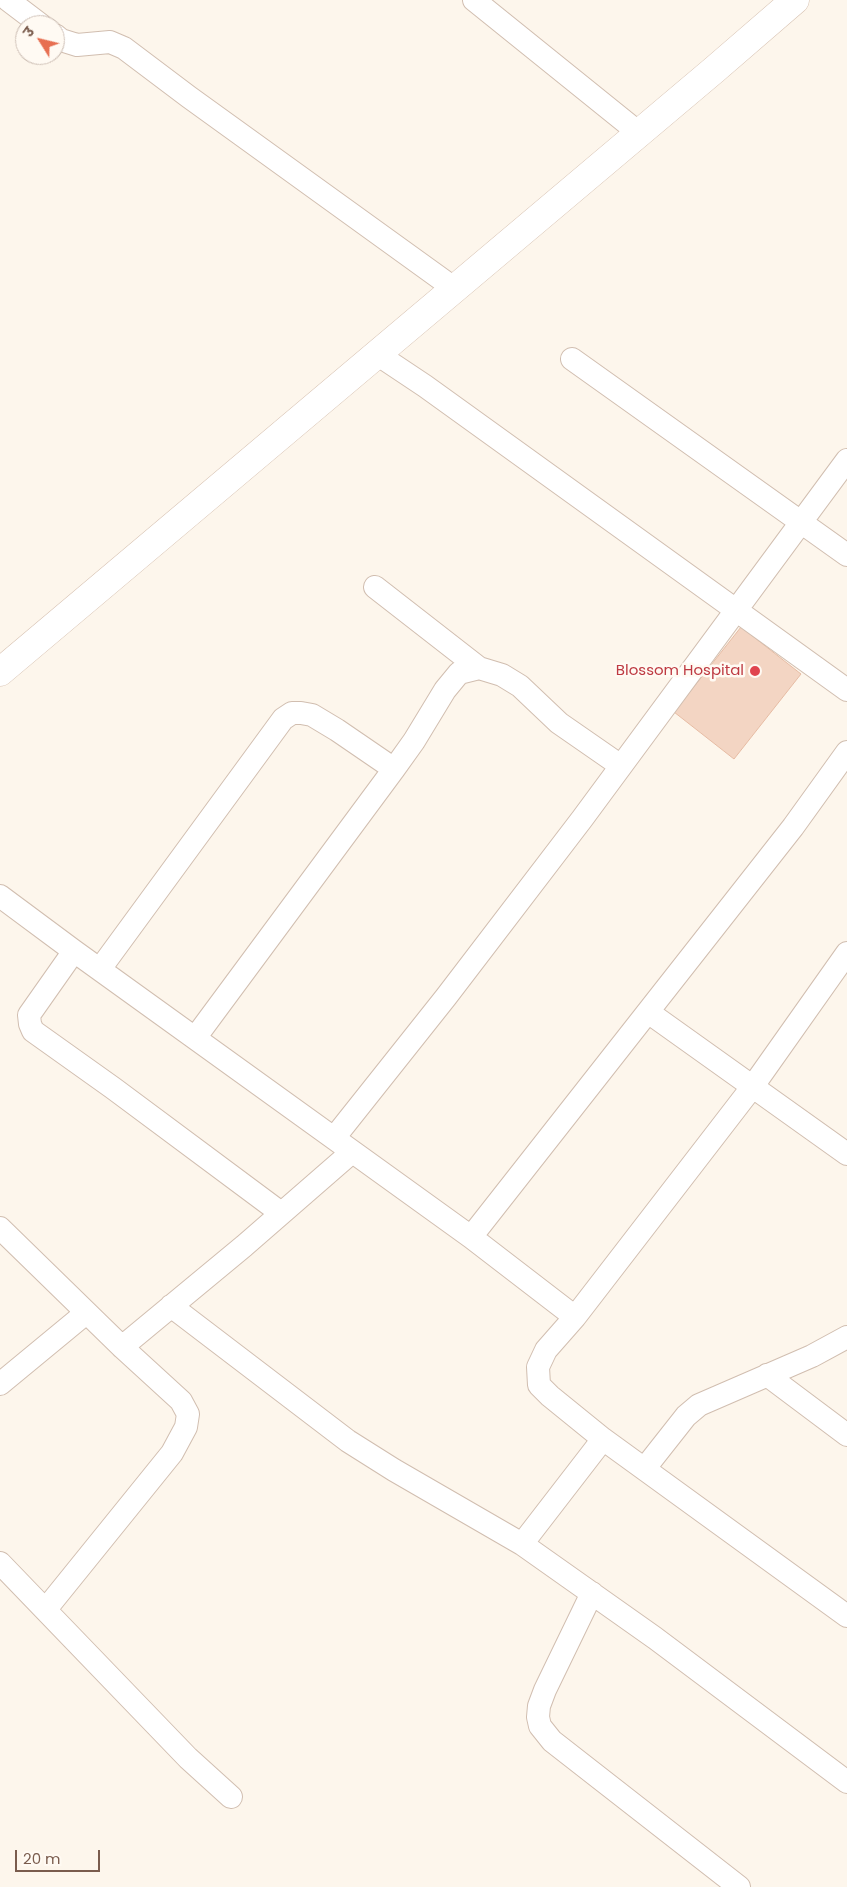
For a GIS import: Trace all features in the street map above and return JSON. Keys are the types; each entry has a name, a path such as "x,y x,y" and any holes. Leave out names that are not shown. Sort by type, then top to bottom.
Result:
{"street":[{"path":"8,0 28,15"},
{"path":"474,0 639,133"},
{"path":"0,672 754,37 794,0"},
{"path":"65,41 77,45 110,42 124,48 454,289"},
{"path":"377,354 425,386 847,690"},
{"path":"572,359 847,555"},
{"path":"334,1138 446,997 621,766 847,460"},
{"path":"375,587 479,668 502,675 520,686 559,723 621,766"},
{"path":"195,1038 394,769 414,741 445,690 459,673 479,668"},
{"path":"100,969 283,719 292,713 312,715 394,769"},
{"path":"471,1237 793,827 847,752"},
{"path":"0,896 471,1237 575,1317"},
{"path":"74,951 29,1015 33,1031 282,1213"},
{"path":"847,953 753,1086 575,1317 546,1350 538,1367 539,1385 603,1439 847,1616"},
{"path":"648,1012 847,1154"},
{"path":"122,1347 352,1152"},
{"path":"0,1228 86,1313 181,1401 188,1414 186,1427 172,1452 46,1609"},
{"path":"171,1306 348,1441 394,1470 522,1544 655,1638 847,1782"},
{"path":"0,1384 86,1313"},
{"path":"645,1468 692,1410 812,1356 847,1337"},
{"path":"767,1376 847,1435"},
{"path":"522,1544 603,1439"},
{"path":"0,1563 188,1758 231,1797"},
{"path":"592,1593 545,1690 539,1706 538,1717 540,1726 552,1741 740,1887"}],"building":[{"path":"741,627 801,674 734,759 674,712"}],"place":[{"name":"Blossom Hospital","path":"755,671"}]}
